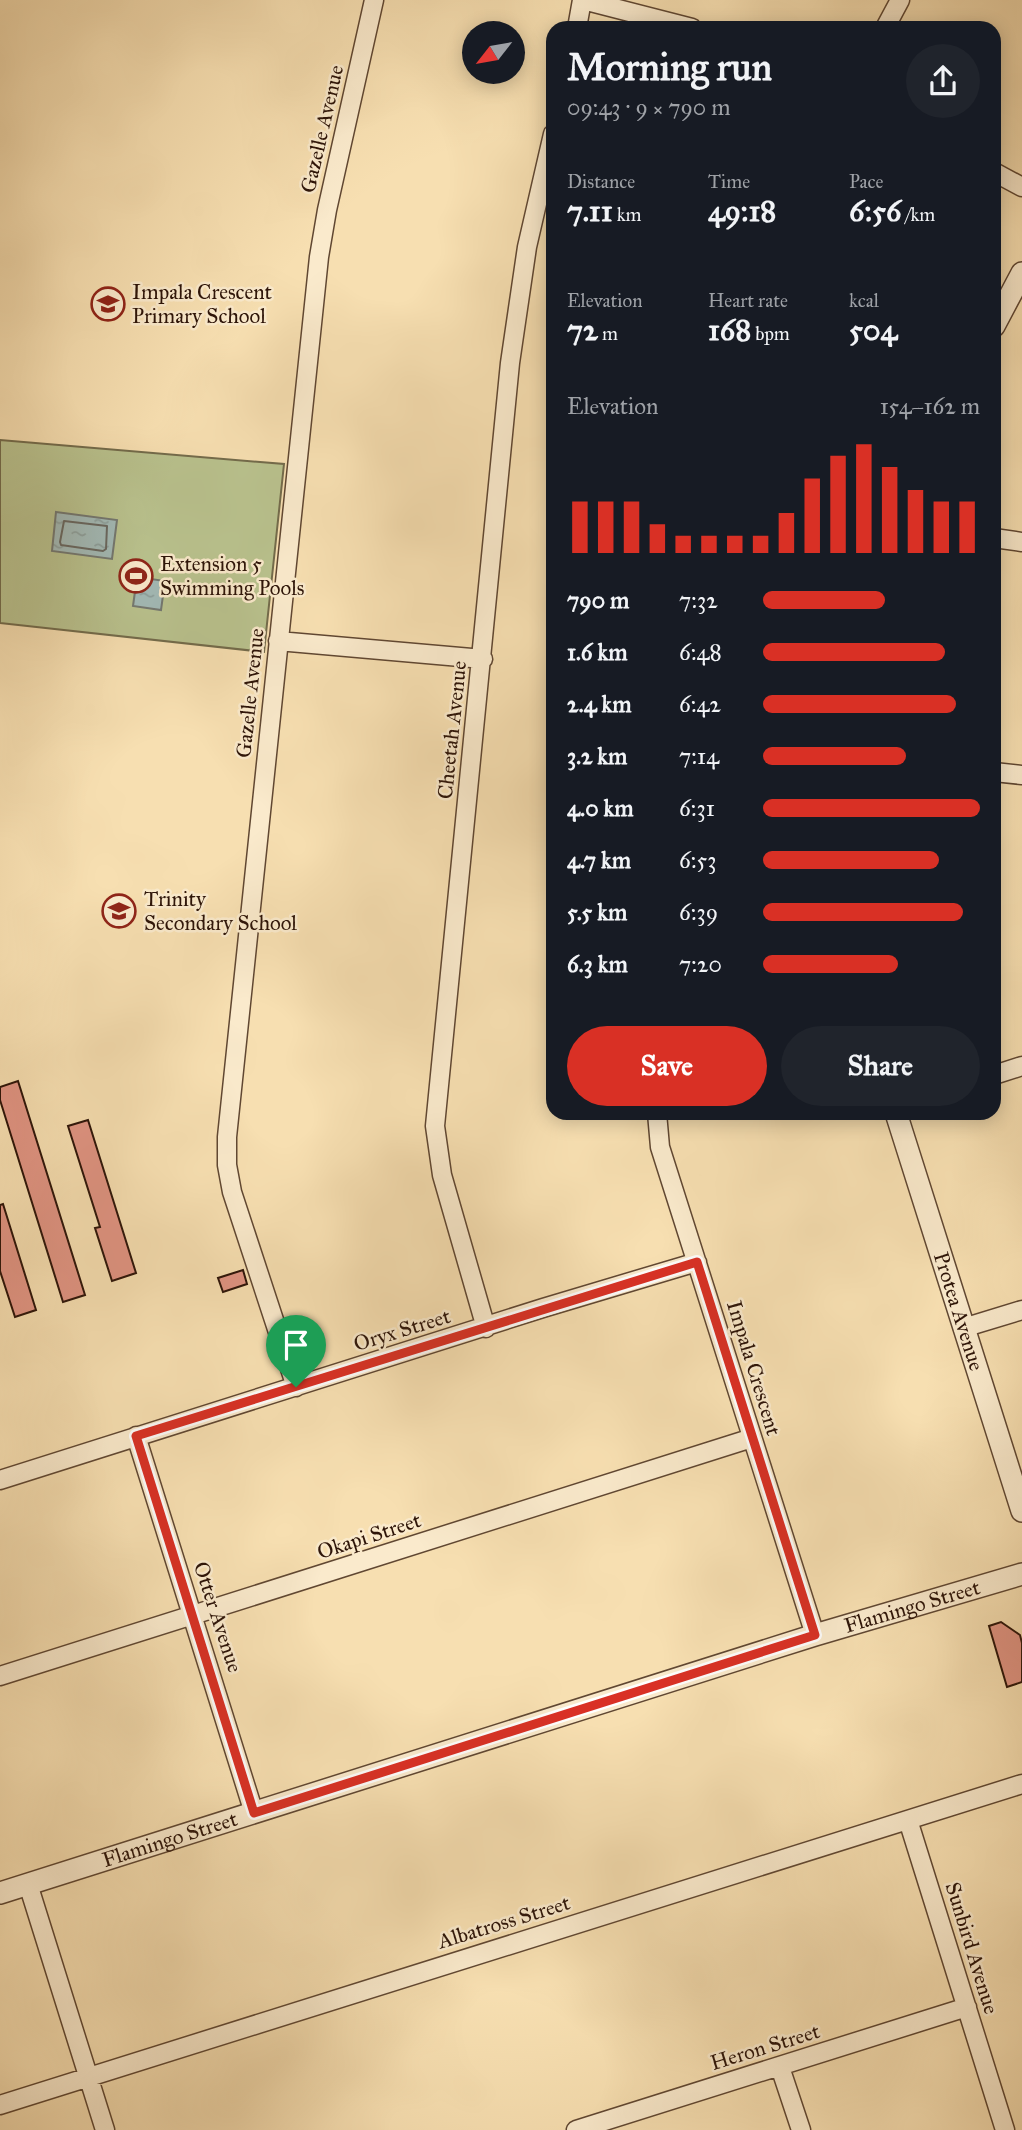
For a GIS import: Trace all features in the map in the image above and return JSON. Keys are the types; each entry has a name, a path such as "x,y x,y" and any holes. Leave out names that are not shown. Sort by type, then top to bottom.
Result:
{"street":[{"name":"Gazelle Avenue","path":"296,1387 232,1192 227,1165 227,1137 319,257 374,0"},
{"path":"578,21 583,0 665,21"},
{"path":"889,21 900,0"},
{"name":"Cheetah Avenue","path":"486,1328 442,1175 435,1126 506,405 521,281 546,166"},
{"path":"1001,176 1022,187"},
{"path":"1001,313 1022,273"},
{"path":"1001,539 1022,542"},
{"path":"278,641 483,659"},
{"path":"1001,773 1022,775"},
{"path":"1001,1073 1022,1066"},
{"name":"Impala Crescent","path":"658,1120 660,1147 815,1635"},
{"name":"Protea Avenue","path":"898,1120 1022,1511"},
{"name":"Oryx Street","path":"0,1480 697,1262"},
{"path":"963,1328 1022,1310"},
{"name":"Otter Avenue","path":"136,1436 254,1813"},
{"name":"Okapi Street","path":"0,1676 752,1438"},
{"name":"Flamingo Street","path":"0,1893 815,1635 1022,1574"},
{"name":"Albatross Street","path":"0,2105 1022,1784"},
{"name":"Sunbird Avenue","path":"908,1820 1005,2130"},
{"path":"28,1884 105,2130"},
{"name":"Heron Street","path":"576,2130 967,2007"},
{"path":"780,2067 801,2130"}],"green space":[{"name":"Extension 5 Swimming Pools","path":"0,440 284,464 264,652 0,623"}],"water":[{"path":"56,512 117,520 112,559 52,551"},
{"path":"137,577 165,581 161,610 133,606"}],"building":[{"path":"18,1081 85,1295 63,1302 0,1100 0,1087"},
{"path":"88,1120 136,1273 112,1281 95,1228 100,1227 68,1126"},
{"path":"3,1204 36,1310 15,1317 0,1271 0,1205"},
{"path":"243,1270 247,1284 223,1292 218,1278"},
{"path":"1001,1622 1020,1635 1022,1643 1022,1682 1007,1687 989,1626"}],"place":[{"name":"Impala Crescent Primary School","path":"108,304"},
{"name":"Extension 5 Swimming Pools","path":"136,576"},
{"name":"Trinity Secondary School","path":"119,911"}],"route":[{"path":"697,1262 815,1635 254,1813 136,1436 296,1387 542,1308 697,1262"}]}
